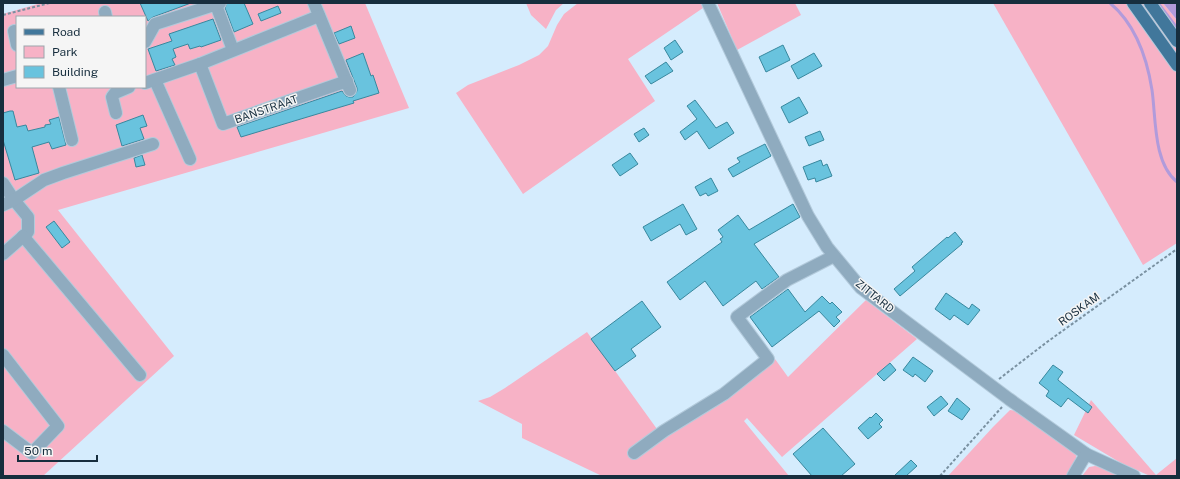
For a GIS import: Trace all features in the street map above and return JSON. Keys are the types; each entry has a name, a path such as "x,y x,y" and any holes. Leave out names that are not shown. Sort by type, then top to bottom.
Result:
{"main road":[{"path":"1133,3 1177,66"},
{"path":"1150,3 1177,41"}],"street":[{"name":"BANSTRAAT","path":"200,64 223,124 349,86 314,3"},
{"name":"ZITTARD","path":"708,3 808,216 827,247 861,288 1009,399 1086,454 1134,476"},
{"path":"146,40 155,24 218,4 233,50"},
{"path":"190,159 150,82 200,64 319,16"},
{"path":"14,31 16,40"},
{"path":"3,80 16,76"},
{"path":"59,88 72,140"},
{"path":"116,113 112,97 115,93 127,88"},
{"path":"8,202 44,180 153,144"},
{"path":"3,183 8,202 28,218 28,232 3,254"},
{"path":"23,236 140,375"},
{"path":"634,453 664,431 724,394 768,358 737,317 787,280 834,256"},
{"path":"3,355 58,426 32,453 3,431"},
{"path":"1074,476 1086,454"}],"path":[{"path":"3,15 50,3"},
{"name":"ROSKAM","path":"992,385 1046,342 1177,249"},
{"path":"940,476 1009,399"}],"green space":[{"path":"41,3 365,3 409,108 58,210 174,356 43,476 3,476 3,14"},
{"path":"526,3 564,3 556,10 546,29 531,15"},
{"path":"578,3 701,3 703,8 628,59 655,101 523,194 456,93 468,85 519,65 539,55 548,46 557,25 564,14"},
{"path":"717,3 795,3 801,15 737,50"},
{"path":"993,3 1130,3 1177,69 1177,243 1143,265"},
{"path":"1137,3 1146,3 1177,47 1177,59"},
{"path":"1153,3 1163,3 1177,20 1177,36"},
{"path":"866,300 917,339 782,457 747,418 744,421 789,476 602,476 522,438 522,424 478,401 490,397 505,388 587,332 662,436 721,399 775,359 788,377"},
{"path":"1091,400 1156,475 1177,458 1177,476 1150,476 1121,463 1074,435"},
{"path":"1010,410 1017,411 1076,454 1076,458 1067,476 948,476 993,427"},
{"path":"1089,467 1101,467 1119,476 1082,476"}],"shaded area":[{"path":"1163,3 1177,3 1177,20"}],"building":[{"path":"140,3 191,3 153,17 148,21"},
{"path":"227,3 244,3 253,24 234,32 225,8"},
{"path":"278,6 281,13 261,21 258,14"},
{"path":"213,19 221,40 201,47 190,49 188,44 173,49 176,57 172,59 175,65 156,71 148,49 172,41 169,34"},
{"path":"351,26 355,38 339,44 334,33"},
{"path":"675,40 683,52 671,60 664,48"},
{"path":"783,45 790,60 766,72 759,57"},
{"path":"363,53 379,93 353,101 354,103 241,137 237,127 342,91 346,96 353,97 357,91 357,88 346,60"},
{"path":"814,53 822,66 798,79 791,66"},
{"path":"666,62 673,71 651,84 645,76"},
{"path":"799,97 808,113 789,123 781,107"},
{"path":"695,100 716,128 727,122 734,133 709,149 697,131 685,140 680,132 697,119 687,106"},
{"path":"13,111 17,127 26,125 28,131 45,127 45,125 51,124 49,120 59,117 66,145 52,149 49,142 32,147 39,173 15,180 3,140 3,113"},
{"path":"143,115 147,126 140,128 144,139 122,146 116,125"},
{"path":"644,128 649,135 639,142 634,134"},
{"path":"820,131 824,140 809,146 805,137"},
{"path":"765,144 771,156 733,177 728,169 740,162 737,158"},
{"path":"630,153 638,164 620,176 612,165"},
{"path":"142,155 145,165 136,167 134,158"},
{"path":"821,160 823,166 827,164 832,176 816,182 815,178 808,180 803,167"},
{"path":"711,178 718,191 708,196 706,193 700,196 695,187"},
{"path":"683,204 697,229 686,235 680,224 651,241 643,227"},
{"path":"793,204 800,217 754,244 779,277 762,289 756,281 723,306 705,281 680,300 667,282 722,242 720,239 723,237 718,230 738,215 749,230"},
{"path":"54,221 70,242 62,248 46,227"},
{"path":"955,232 963,242 961,243 962,244 900,296 894,289 915,271 912,267"},
{"path":"788,289 805,312 822,296 830,304 832,302 842,312 836,317 840,321 834,327 819,311 772,347 750,317"},
{"path":"946,293 969,309 972,304 980,310 968,325 954,315 950,320 935,309"},
{"path":"642,301 661,327 631,349 636,356 615,371 591,339"},
{"path":"913,357 933,371 925,382 915,374 913,377 903,370"},
{"path":"890,363 896,370 884,381 877,374"},
{"path":"1053,365 1063,372 1058,380 1092,407 1088,413 1068,398 1061,407 1046,396 1049,391 1039,383"},
{"path":"941,396 948,404 934,416 927,407"},
{"path":"957,398 970,409 962,420 948,411"},
{"path":"876,413 883,420 879,424 882,427 868,439 858,428"},
{"path":"823,428 855,464 841,476 812,476 793,454"},
{"path":"911,460 917,466 906,476 894,476"}],"waterway":[{"path":"1110,3 1119,11 1133,31 1143,54 1150,78 1155,126 1160,152 1169,174 1177,182"},
{"path":"1158,3 1177,28"}]}
